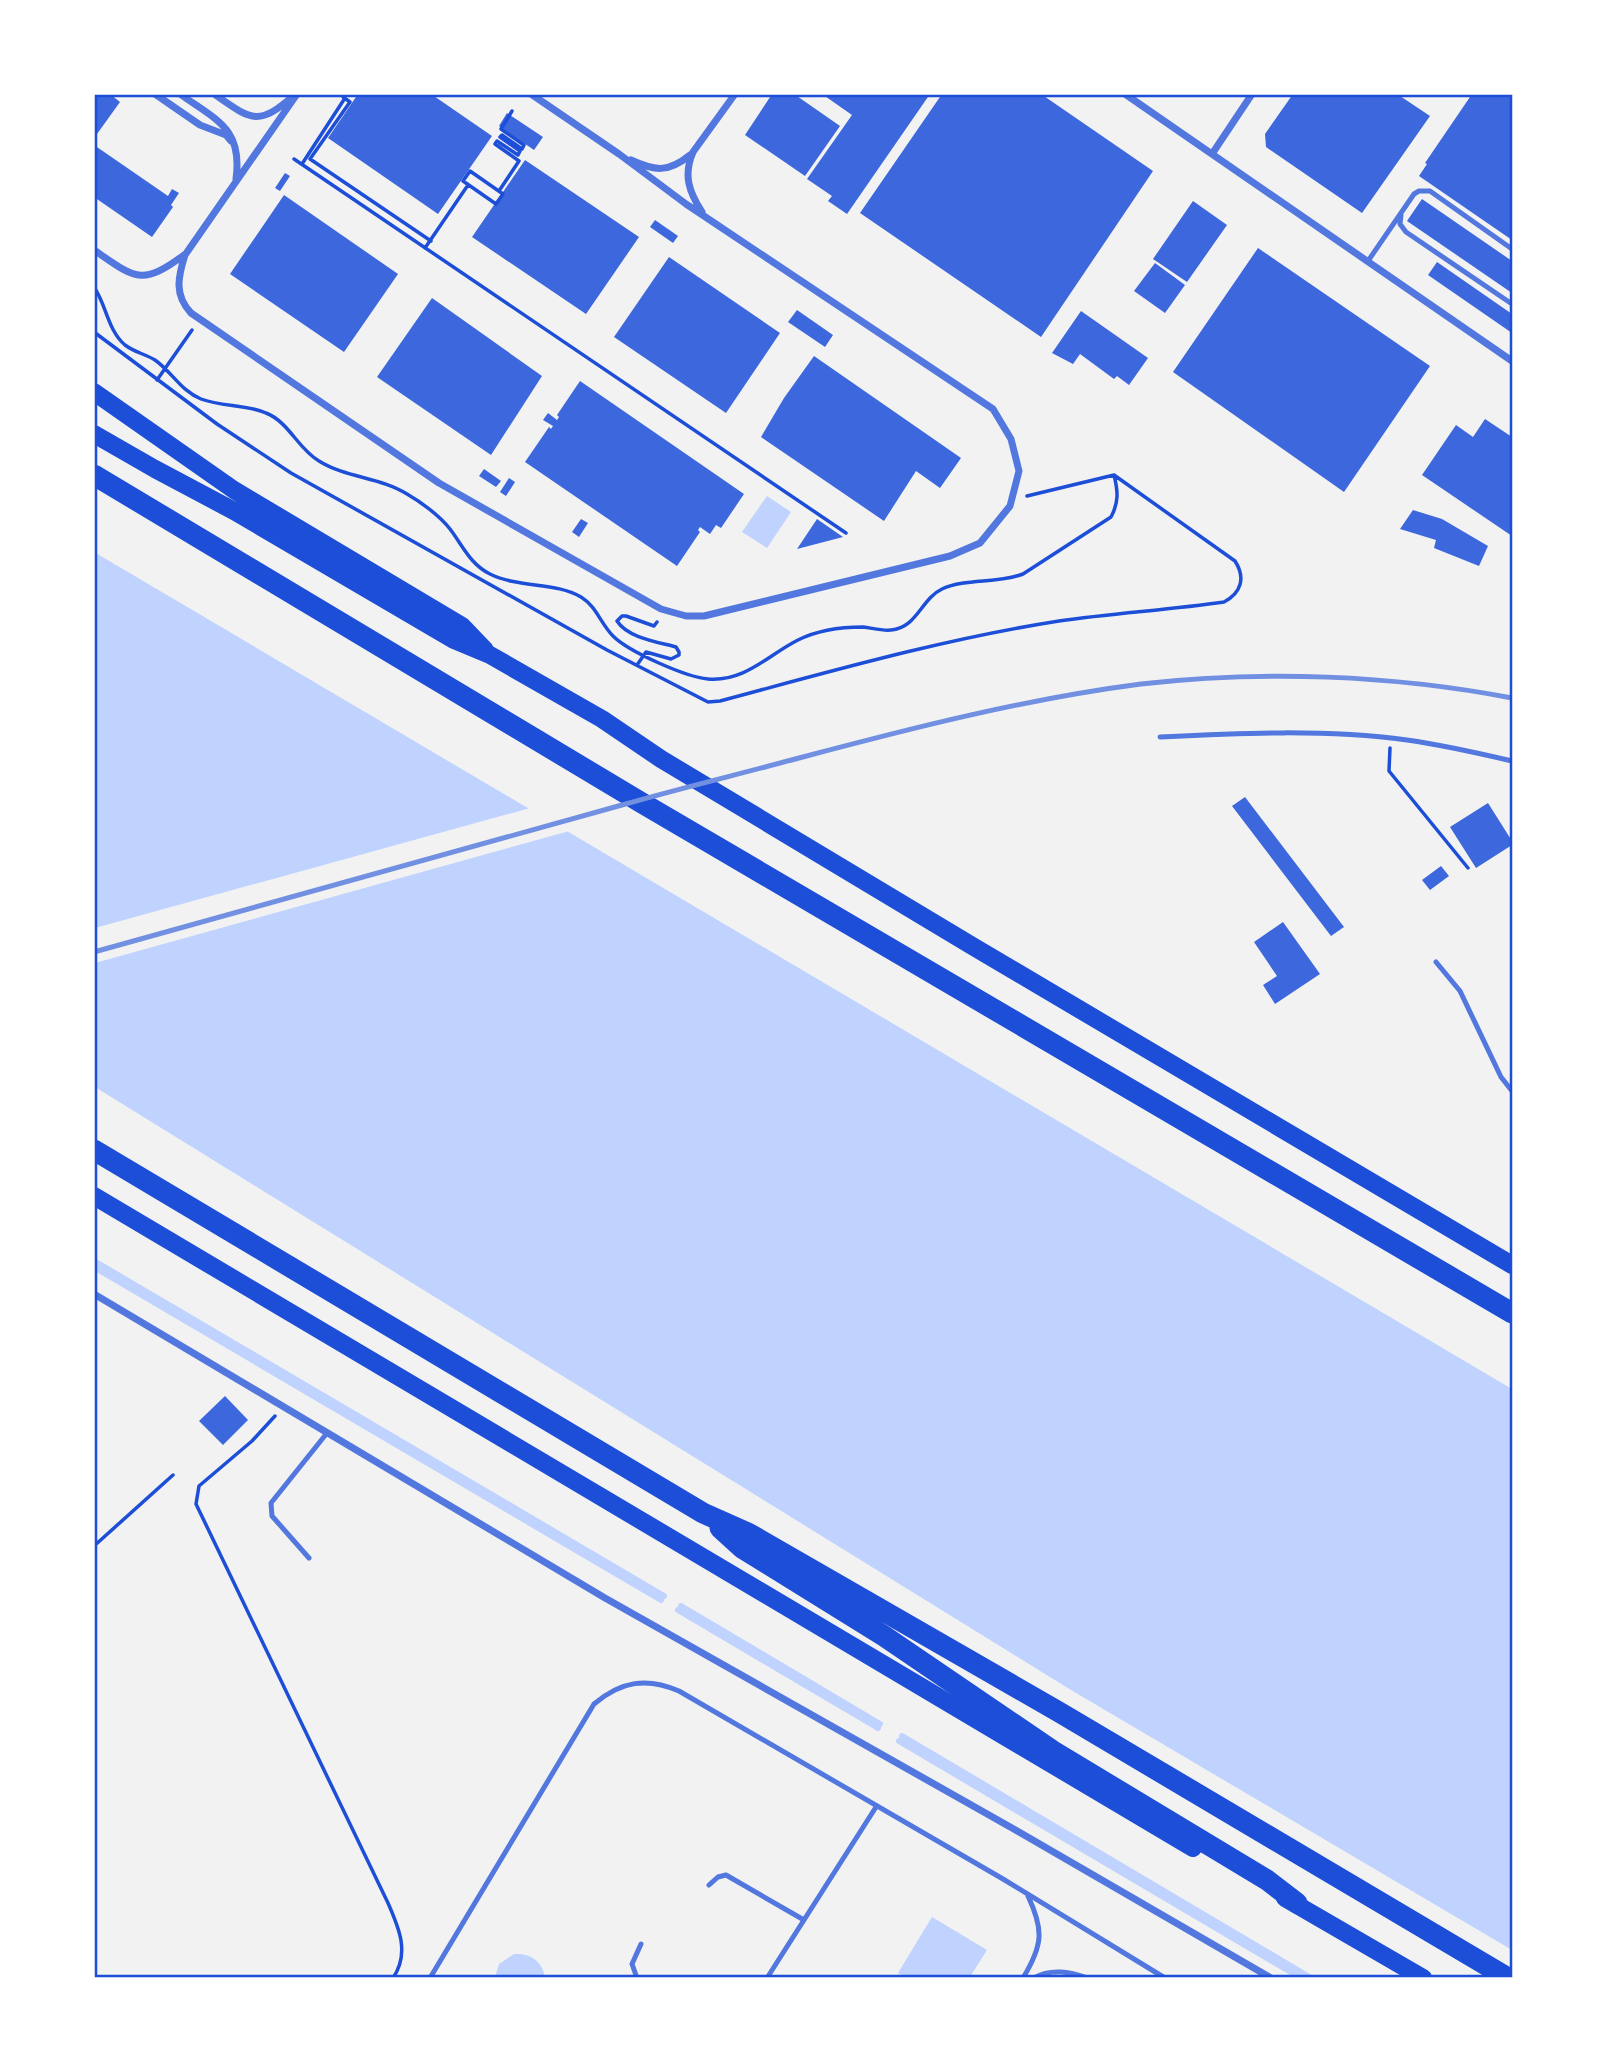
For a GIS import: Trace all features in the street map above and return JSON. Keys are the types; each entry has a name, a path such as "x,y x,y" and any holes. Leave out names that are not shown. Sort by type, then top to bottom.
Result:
{"highway":[{"path":"94,392 234,491 462,626 490,654"},
{"path":"94,434 234,511 454,640 490,654 602,719 661,759 974,947 1513,1265"},
{"path":"94,475 642,803 1513,1313"},
{"path":"94,1150 703,1513 748,1534 1059,1712 1508,1978"},
{"path":"94,1196 1261,1888 1297,1903"},
{"path":"703,1513 742,1548 884,1636 1053,1751 1423,1978"}],"street":[{"path":"155,94 207,129 226,135 235,146"},
{"path":"180,94 222,124 230,133 235,146 235,183"},
{"path":"214,94 244,115 255,117 267,115 296,94"},
{"path":"296,94 185,255 177,278 179,293 191,313 439,483 663,610 686,616 705,616 950,556 980,543 1010,506 1019,471 1011,439 993,409 648,178 619,154 531,94"},
{"path":"705,215 688,187 688,163 735,94"},
{"path":"1125,94 1513,361"},
{"path":"1212,154 1252,94"},
{"path":"619,154 647,168 659,169 673,166 693,152"},
{"path":"94,250 127,272 146,277 160,272 185,255"},
{"path":"94,1294 605,1598 1271,1978"}],"lane":[{"path":"1368,261 1414,194 1419,191 1430,191 1513,249"},
{"path":"1402,212 1400,224 1406,232 1513,304"},
{"path":"1160,737 1264,732 1345,734 1391,739 1513,761"},
{"path":"1436,962 1461,991 1501,1077 1513,1091"},
{"path":"309,1558 272,1516 271,1503 327,1433"},
{"path":"430,1978 594,1703 608,1691 646,1682 672,1688 1028,1894 1165,1978"},
{"path":"767,1978 876,1807"},
{"path":"709,1885 718,1877 726,1875 804,1920"},
{"path":"1023,1978 1039,1947 1040,1921 1028,1894"},
{"path":"637,1978 632,1964 641,1944"},
{"path":"1034,1978 1042,1973 1065,1971 1088,1978"}],"path":[{"path":"302,164 345,96 350,102 310,159 430,241"},
{"path":"499,191 519,162 495,144 497,141 518,155 520,152 500,137 502,135 522,149 524,145 500,129 513,111"},
{"path":"294,159 846,533"},
{"path":"470,171 499,191 503,194 496,204 463,181 470,171"},
{"path":"425,248 468,185"},
{"path":"94,286 121,342 153,359 187,392 216,404 270,414 282,423 309,455 321,463 346,473 364,476 407,494 449,528 465,553 487,573 513,583 558,590 581,597 612,635 625,645 691,676 723,679 749,671 799,639 821,631 862,627 891,630 907,625 942,589 995,582 1023,574 1111,517 1118,493 1114,475"},
{"path":"157,380 192,329"},
{"path":"94,331 217,424 291,473 708,702 901,653 1003,631 1109,615 1217,603 1234,597 1240,590 1240,569 1235,561 1114,475 1025,497"},
{"path":"637,665 646,652 671,659 679,652 676,648 638,636 622,628 617,621 622,615 654,626 657,622"},
{"path":"1391,739 1389,771 1468,868"},
{"path":"283,1407 253,1441 199,1486 196,1504 388,1903 402,1943 400,1965 393,1978"},
{"path":"94,1546 173,1475"}],"water":[{"path":"767,496 791,512 767,548 742,532"},
{"path":"94,552 1512,1389 1512,1950 1071,1690 95,1087"},
{"path":"932,1917 987,1950 970,1977 905,1977 898,1973"},
{"path":"514,1954 535,1959 545,1977 495,1977 499,1964"}],"pier":[{"path":"534,807 573,830 95,963 95,928"}],"building":[{"path":"94,94 110,94 120,102 97,134 94,133"},
{"path":"358,94 431,94 492,136 438,214 328,138"},
{"path":"772,94 794,94 840,126 805,176 745,135"},
{"path":"822,94 930,94 847,214 828,201 832,196 807,179 852,115"},
{"path":"942,94 1041,94 1153,171 1041,337 860,213"},
{"path":"1293,94 1397,94 1430,116 1362,213 1266,147 1265,134"},
{"path":"1472,94 1512,94 1512,240 1419,176"},
{"path":"507,113 543,137 534,150 499,126"},
{"path":"94,145 168,196 172,189 179,193 171,205 173,207 152,237 94,197"},
{"path":"525,160 639,237 586,314 472,237"},
{"path":"285,173 290,176 280,191 275,188"},
{"path":"284,195 398,274 344,352 230,274"},
{"path":"1422,199 1512,261 1512,293 1407,221"},
{"path":"1193,201 1227,225 1187,282 1153,259"},
{"path":"655,220 678,236 673,243 650,227"},
{"path":"1258,248 1430,366 1344,492 1173,372"},
{"path":"669,257 780,333 726,413 614,337"},
{"path":"1437,262 1512,314 1512,333 1428,275"},
{"path":"1155,263 1185,285 1165,313 1134,291"},
{"path":"432,298 542,376 491,455 377,377"},
{"path":"797,310 833,335 825,347 788,322"},
{"path":"1081,311 1148,358 1129,385 1117,376 1114,379 1080,354 1073,364 1052,353"},
{"path":"814,356 961,458 940,488 916,471 884,521 761,437 784,398"},
{"path":"580,381 744,494 721,528 716,525 710,534 700,527 700,532 677,566 525,462 549,427 551,429 553,426 543,420 548,413 557,420 557,415"},
{"path":"1485,419 1512,437 1512,536 1422,475 1456,425 1473,437"},
{"path":"484,469 501,481 496,487 479,476"},
{"path":"509,478 515,482 506,496 500,492"},
{"path":"1413,510 1442,519 1488,546 1479,566 1434,548 1436,540 1400,529"},
{"path":"581,519 588,523 579,537 572,532"},
{"path":"817,519 843,537 797,549"},
{"path":"1245,797 1344,927 1331,936 1232,806"},
{"path":"1488,803 1512,845 1476,868 1450,827"},
{"path":"1441,866 1449,876 1430,890 1422,880"},
{"path":"1283,922 1320,974 1275,1004 1263,985 1277,976 1254,942"},
{"path":"225,1396 248,1420 223,1445 199,1421"}],"waterway":[{"path":"94,1261 664,1596"},
{"path":"94,1267 661,1600"},
{"path":"681,1606 880,1724"},
{"path":"678,1610 878,1728"},
{"path":"902,1736 1311,1978"},
{"path":"899,1741 1301,1978"}],"railway":[{"path":"94,952 666,793 926,725 1098,690 1187,680 1280,676 1421,684 1512,698"}]}
